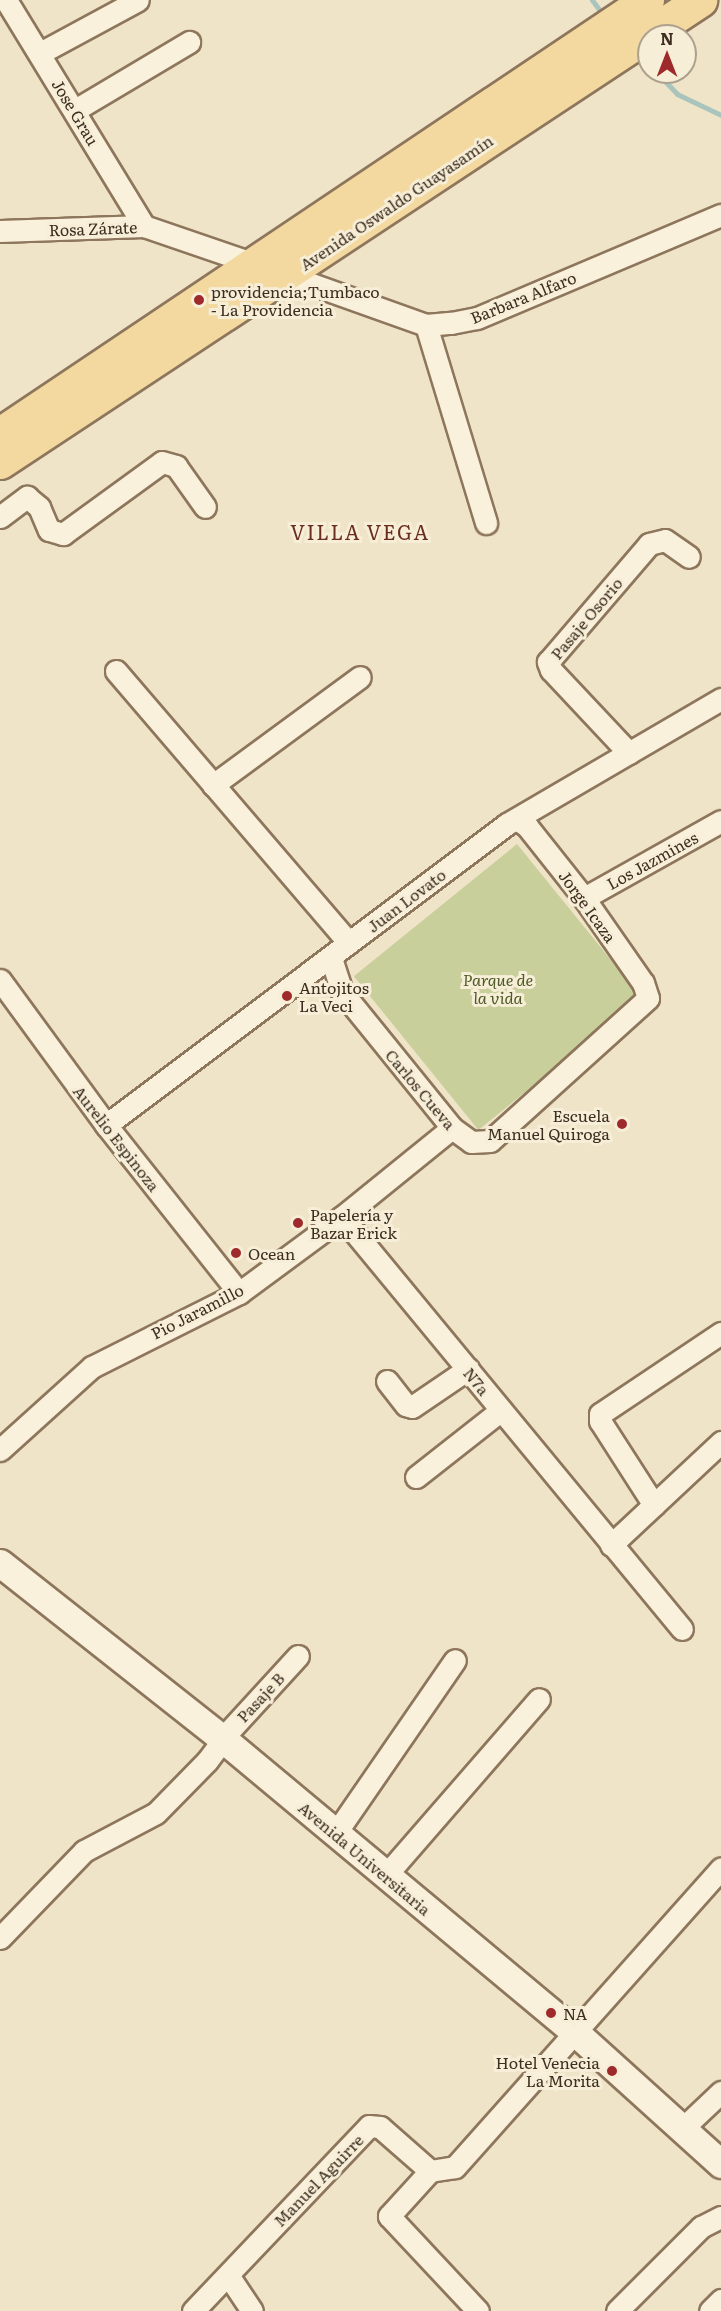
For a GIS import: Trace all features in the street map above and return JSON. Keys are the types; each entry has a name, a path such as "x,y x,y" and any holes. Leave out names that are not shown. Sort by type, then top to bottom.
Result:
{"main road":[{"name":"Avenida Oswaldo Guayasamín","path":"0,434 252,262 626,28 700,0"},
{"name":"Avenida Oswaldo Guayasamín","path":"0,462 286,275 626,28"}],"street":[{"name":"Jose Grau","path":"6,0 144,226"},
{"path":"40,53 138,0"},
{"path":"75,110 189,42"},
{"name":"Barbara Alfaro","path":"286,275 426,325 477,318 721,215"},
{"name":"Rosa Zárate","path":"0,231 144,226 252,262"},
{"path":"426,325 486,523"},
{"path":"4,513 22,499 33,500 49,530 63,534 162,462 176,466 205,507"},
{"name":"Pasaje Osorio","path":"629,753 551,670 548,662 650,544 664,540 689,556"},
{"path":"116,671 349,944"},
{"path":"213,785 360,677"},
{"name":"Juan Lovato","path":"106,1125 507,824 518,820 721,699"},
{"name":"Jorge Icaza","path":"518,820 527,826 584,898 644,983 648,998"},
{"name":"Los Jazmines","path":"584,898 721,821"},
{"name":"Carlos Cueva","path":"331,958 342,992 452,1128 471,1142 490,1141 648,998"},
{"name":"Aurelio Espinoza","path":"0,980 106,1125 239,1293"},
{"name":"Pio Jaramillo","path":"0,1450 92,1366 239,1293 342,1216 452,1128"},
{"name":"N7a","path":"342,1216 682,1629"},
{"path":"654,1505 600,1421 600,1414 721,1333"},
{"path":"387,1381 406,1405 412,1407 468,1369"},
{"path":"416,1477 501,1410"},
{"path":"611,1545 721,1442"},
{"name":"Avenida Universitaria","path":"0,1563 223,1739 575,2032 721,2164"},
{"name":"Pasaje B","path":"0,1938 84,1851 156,1813 207,1761 223,1739 298,1656"},
{"path":"335,1834 455,1660"},
{"path":"386,1875 539,1698"},
{"path":"478,2311 389,2216 430,2171 454,2167 721,1868"},
{"path":"682,2129 721,2092"},
{"name":"Manuel Aguirre","path":"193,2311 369,2126 380,2127 430,2171"},
{"path":"617,2311 701,2227 721,2217"},
{"path":"228,2275 252,2311"},
{"path":"710,2311 721,2300"}],"green space":[{"name":"Parque de la vida","path":"517,844 642,998 478,1130 354,976"}],"waterway":[{"path":"592,0 605,17"},
{"path":"667,84 677,94 721,115"}],"place":[{"name":"providencia;Tumbaco - La Providencia","path":"199,300"},
{"name":"Antojitos La Veci","path":"287,996"},
{"name":"Escuela Manuel Quiroga","path":"622,1124"},
{"name":"Papelería y Bazar Erick","path":"298,1223"},
{"name":"Ocean","path":"236,1253"},
{"name":"NA","path":"551,2013"},
{"name":"Hotel Venecia La Morita","path":"612,2071"}],"district":[{"name":"VILLA VEGA","path":"360,531"}]}
